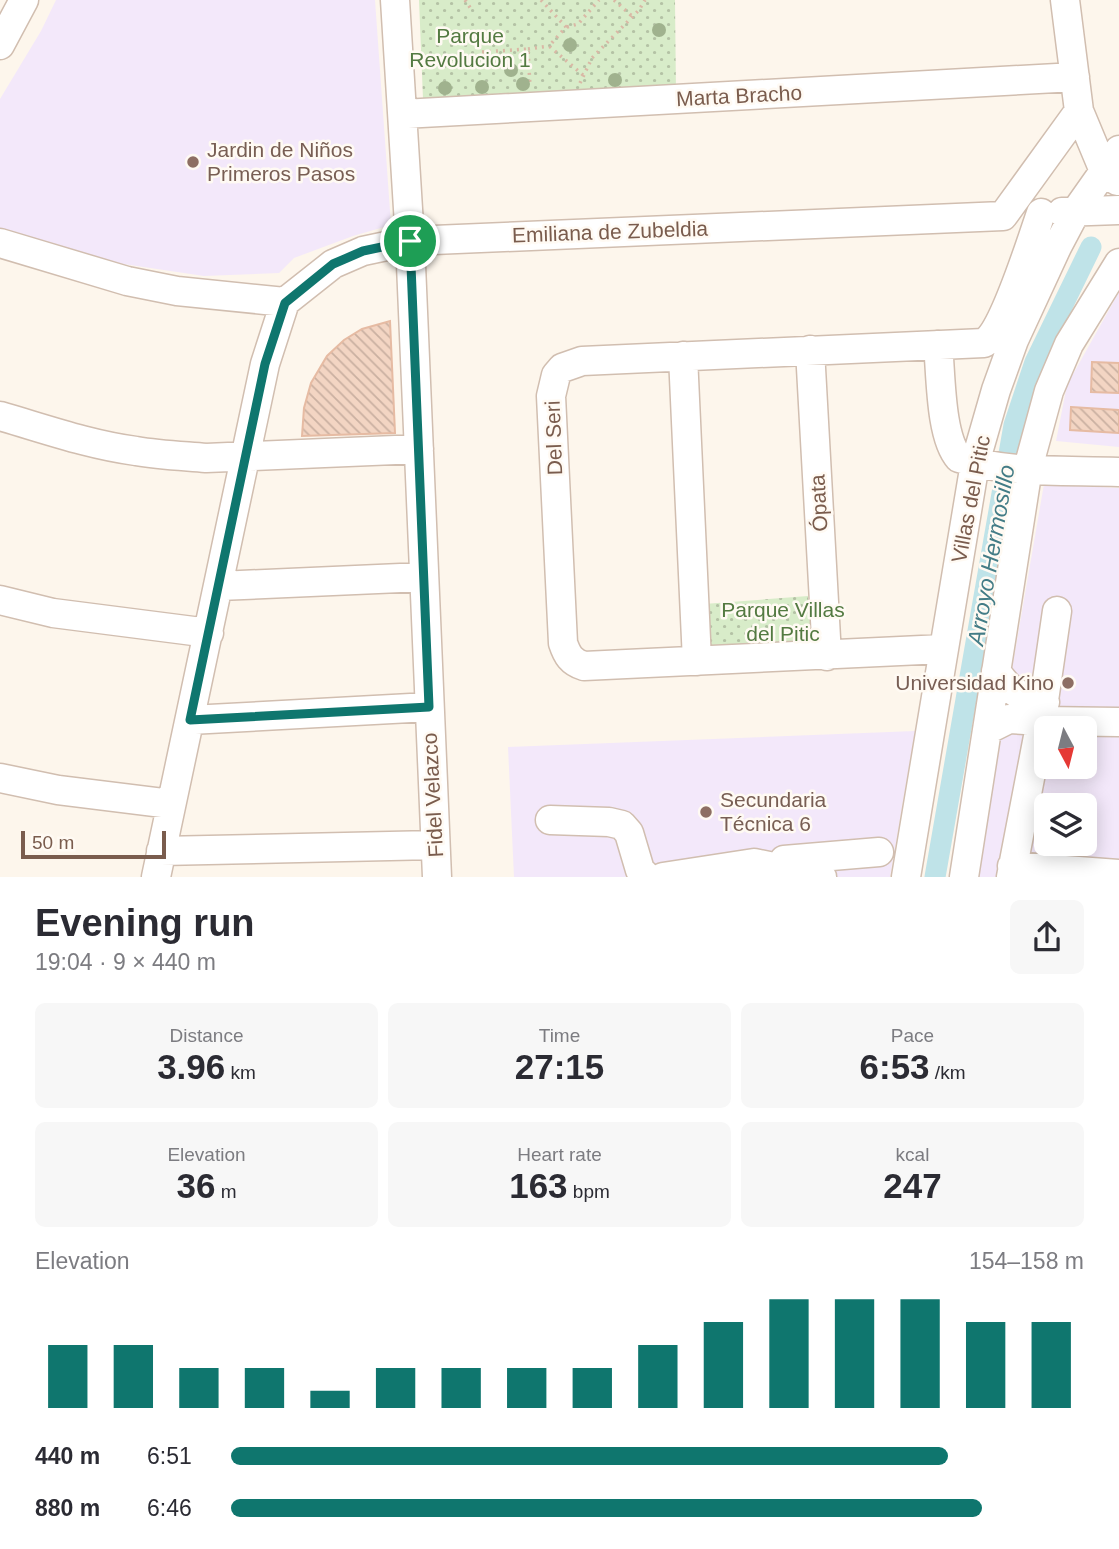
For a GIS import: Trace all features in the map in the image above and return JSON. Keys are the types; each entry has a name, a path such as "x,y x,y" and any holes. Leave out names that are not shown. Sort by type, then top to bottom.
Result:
{"street":[{"path":"0,44 24,0"},
{"name":"Fidel Velazco","path":"395,0 410,241 437,877"},
{"path":"1066,0 1079,111 1114,168"},
{"name":"Marta Bracho","path":"403,114 1074,76"},
{"path":"1003,216 1079,111"},
{"name":"Villas del Pitic","path":"906,877 976,463 996,390 1014,340 1076,211 1114,168"},
{"name":"Emiliana de Zubeldia","path":"285,303 333,264 363,251 410,241 1119,210"},
{"name":"Del Seri","path":"943,649 584,666 576,664 566,653 563,643 551,396 556,375 562,368 582,361 980,344 992,337 1041,214"},
{"path":"0,243 127,281 203,294 285,303 265,364 158,864 435,845"},
{"path":"964,877 1027,468 1049,391 1069,344 1119,263"},
{"path":"938,345 949,442 959,458 976,463 1027,468 1119,472"},
{"name":"Ópata","path":"810,350 827,656"},
{"path":"683,356 697,661"},
{"path":"0,416 95,443 134,451 206,458 419,449"},
{"path":"219,586 423,577"},
{"path":"0,600 53,613 209,633"},
{"path":"1013,863 1043,711 1057,611"},
{"path":"996,671 1013,693 1043,711"},
{"path":"190,720 429,707"},
{"path":"987,730 1009,719 1043,711 1119,722"},
{"path":"0,778 58,790 171,804"},
{"path":"550,820 609,821 622,825 629,833 640,870 647,877"},
{"path":"970,837 1013,863 1119,874"},
{"path":"663,877 754,863 879,852"},
{"path":"754,863 822,877"}],"path":[{"path":"465,0 471,9"},
{"path":"541,0 566,27"},
{"path":"482,52 548,46 566,27 578,24 599,0"},
{"path":"614,0 633,17"},
{"path":"579,85 592,58 633,17 645,0"},
{"path":"548,46 583,75"},
{"path":"528,49 530,95"}],"shaded area":[{"name":"Jardin de Niños Primeros Pasos","path":"56,0 375,0 391,225 294,258 279,273 204,276 83,258 0,233 0,99 41,31"},
{"path":"1119,292 1119,447 1056,441 1067,385"},
{"name":"Universidad Kino","path":"1044,484 1119,488 1119,877 979,877 1001,730 1017,722 1011,675"},
{"name":"Secundaria Técnica 6","path":"915,731 890,877 514,877 508,747"}],"green space":[{"name":"Parque Revolucion 1","path":"419,0 675,0 676,93 423,99"},
{"name":"Parque Villas del Pitic","path":"808,596 812,643 707,651 704,604"}],"building":[{"path":"390,321 395,433 302,436 304,408 311,383 327,356 344,340 362,329"},
{"path":"1092,362 1119,363 1119,393 1091,392"},
{"path":"1071,407 1119,410 1119,433 1070,430"}],"waterway":[{"name":"Arroyo Hermosillo","path":"935,877 1014,425 1035,362 1091,247"}],"place":[{"name":"Jardin de Niños Primeros Pasos","path":"193,162"},
{"name":"Universidad Kino","path":"1068,683"},
{"name":"Secundaria Técnica 6","path":"706,812"}],"route":[{"path":"410,241 429,707 190,720 265,364 285,303 333,264 363,251 410,241"}]}
